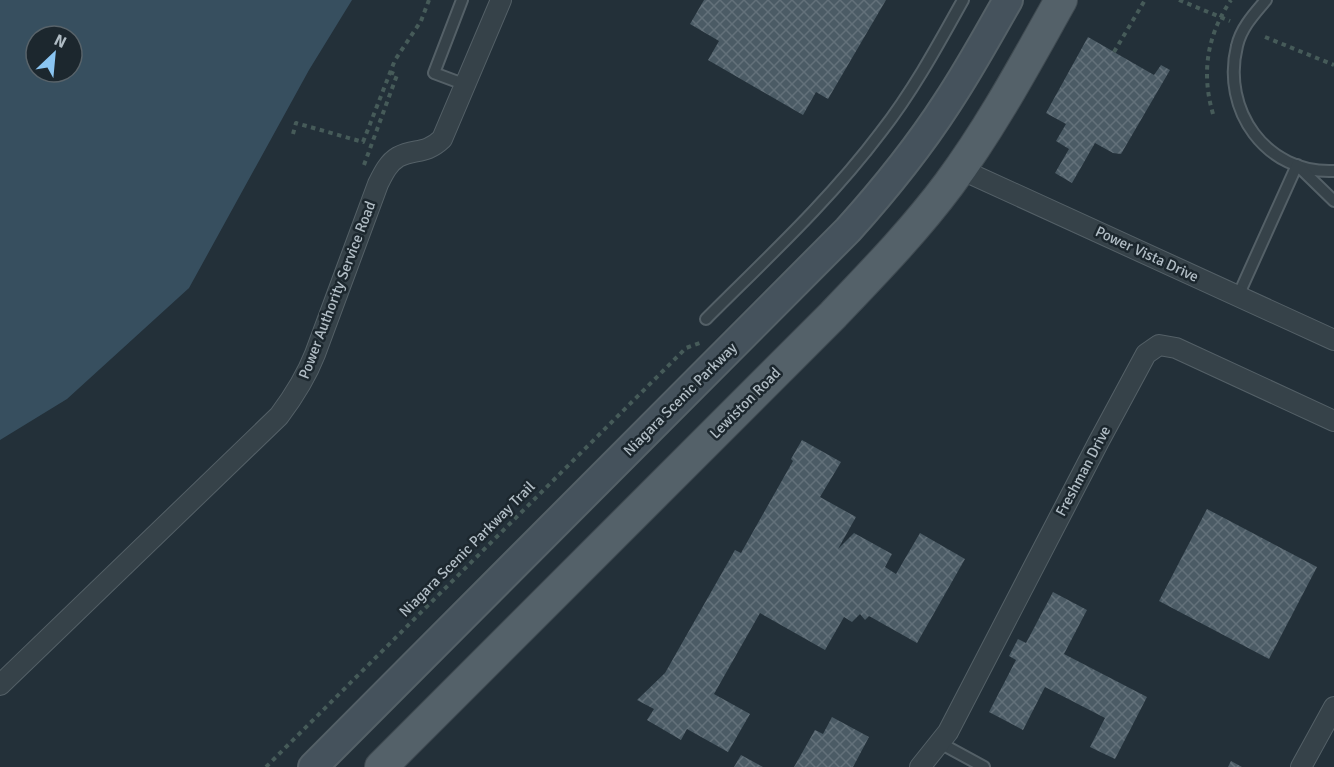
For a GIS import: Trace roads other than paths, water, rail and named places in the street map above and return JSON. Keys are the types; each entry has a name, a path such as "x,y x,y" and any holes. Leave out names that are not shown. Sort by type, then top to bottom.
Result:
{"main road":[{"name":"Niagara Scenic Parkway","path":"313,767 848,230 932,126 1008,0"},
{"name":"Lewiston Road","path":"381,767 853,294 910,231 960,169 995,115 1061,0"}],"street":[{"name":"Power Authority Service Road","path":"0,684 279,416 305,378 384,172 389,164 398,157 425,151 442,139 501,0"},
{"name":"Power Vista Drive","path":"960,169 1334,340"},
{"name":"Freshman Drive","path":"920,767 948,732 1146,354 1159,345 1176,348 1334,420"},
{"path":"1301,767 1334,707"}],"lane":[{"path":"462,0 434,73 466,85"},
{"path":"706,320 810,214 881,132 916,81 963,0"},
{"path":"1266,0 1249,19 1237,44 1233,72 1236,100 1248,126 1267,148 1291,164 1319,172 1334,171"},
{"path":"1297,165 1334,201"},
{"path":"1238,296 1297,165"},
{"path":"940,742 984,767"}],"water":[{"path":"0,0 352,0 309,70 189,288 67,399 0,440"}]}
